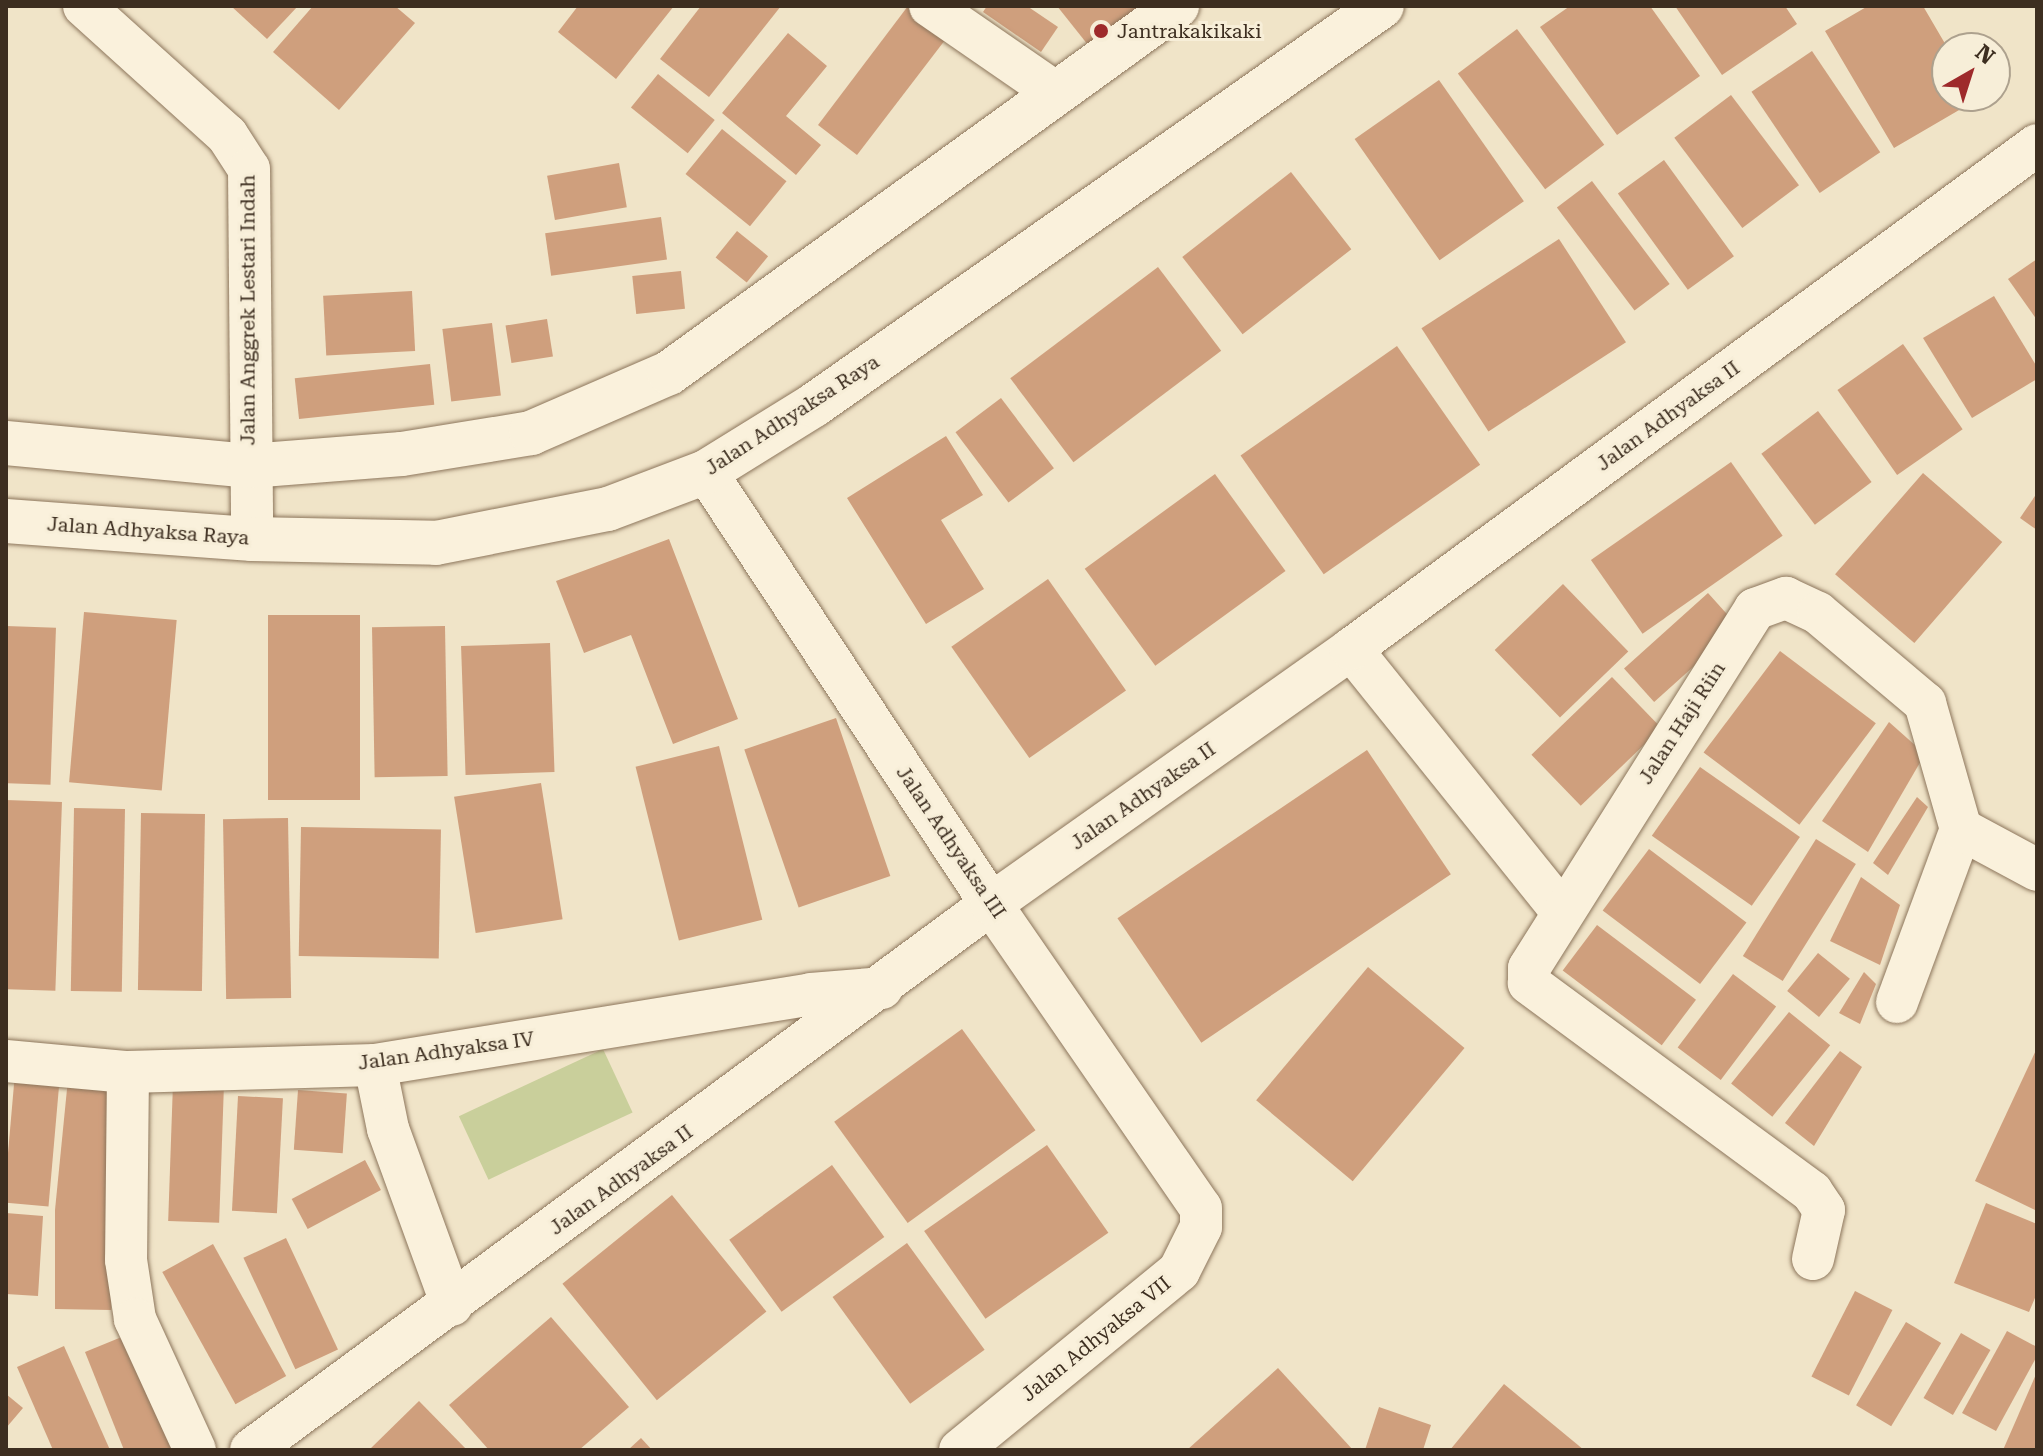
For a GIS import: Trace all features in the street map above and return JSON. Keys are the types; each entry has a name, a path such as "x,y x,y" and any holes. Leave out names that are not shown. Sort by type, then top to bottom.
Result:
{"main road":[{"path":"6,443 249,466 402,454 531,433 669,373 1177,6"},
{"name":"Jalan Adhyaksa Raya","path":"6,521 252,539 436,543 608,509 706,472 814,405 1382,6"}],"street":[{"name":"Jalan Anggrek Lestari Indah","path":"84,6 227,135 249,169 249,466 252,539"},
{"path":"930,6 1056,93"},
{"name":"Jalan Adhyaksa II","path":"251,1450 882,988 991,904 1351,649 2037,145"},
{"name":"Jalan Adhyaksa III","path":"706,472 991,904 1201,1208"},
{"name":"Jalan Haji Riin","path":"1813,1259 1824,1210 1812,1192 1529,983 1529,968 1562,911 1755,609 1786,598 1818,613 1925,703 1961,829"},
{"path":"1351,649 1562,911"},
{"path":"1897,1002 1961,829 2037,870"},
{"name":"Jalan Adhyaksa IV","path":"6,1061 128,1072 375,1065 811,994 882,988"},
{"path":"375,1065 388,1129 452,1305"},
{"path":"128,1072 126,1260 135,1319 195,1450"},
{"name":"Jalan Adhyaksa VII","path":"960,1450 1179,1271 1201,1227 1201,1208"}],"green space":[{"path":"603,1049 633,1112 488,1180 459,1116"}],"building":[{"path":"231,6 298,6 267,39"},
{"path":"313,6 395,6 415,23 339,110 273,52"},
{"path":"578,6 674,6 616,79 558,32"},
{"path":"701,6 781,6 709,97 660,59"},
{"path":"908,6 928,6 955,27 857,155 818,125"},
{"path":"987,6 1027,6 1058,27 1041,52 983,12"},
{"name":"Jantrakakikaki","path":"1057,6 1161,6 1096,55"},
{"path":"1570,6 1650,6 1700,76 1617,135 1540,27"},
{"path":"1675,6 1785,6 1797,24 1722,75"},
{"path":"1868,6 1923,6 1938,32 1931,32 1931,112 1956,112 1894,148 1825,31"},
{"path":"1517,29 1604,145 1545,189 1458,74"},
{"path":"788,33 827,66 786,116 821,145 796,175 722,113"},
{"path":"1812,51 1880,152 1820,193 1751,92"},
{"path":"658,74 715,120 688,153 631,107"},
{"path":"1439,80 1524,201 1440,260 1355,139"},
{"path":"1731,95 1799,185 1742,228 1674,138"},
{"path":"722,129 787,181 750,226 685,174"},
{"path":"1664,160 1734,256 1688,290 1618,194"},
{"path":"619,163 627,207 555,220 547,176"},
{"path":"1291,172 1351,249 1243,334 1182,257"},
{"path":"1592,181 1670,284 1634,311 1557,207"},
{"path":"661,217 667,260 551,276 545,233"},
{"path":"737,231 768,256 747,283 716,257"},
{"path":"1559,239 1626,342 1488,431 1421,328"},
{"path":"2037,259 2037,320 2008,279"},
{"path":"1158,267 1221,351 1073,462 1010,378"},
{"path":"681,271 685,309 636,314 632,276"},
{"path":"412,291 415,351 326,356 323,296"},
{"path":"1994,296 2037,367 2037,379 1972,418 1923,338"},
{"path":"547,319 553,357 511,363 506,326"},
{"path":"492,323 501,395 451,402 442,329"},
{"path":"1903,344 1963,429 1897,475 1837,390"},
{"path":"1397,346 1480,465 1324,574 1241,456"},
{"path":"430,364 434,405 299,419 295,378"},
{"path":"1001,398 1054,468 1008,503 955,432"},
{"path":"1818,411 1872,482 1815,525 1761,454"},
{"path":"946,436 983,495 941,520 984,589 926,624 847,498"},
{"path":"1731,462 1783,536 1643,634 1591,560"},
{"path":"1923,473 2002,542 1914,643 1835,574"},
{"path":"1215,474 1286,571 1155,666 1085,569"},
{"path":"2037,493 2037,530 2020,518"},
{"path":"669,539 738,719 673,744 631,635 584,653 556,581"},
{"path":"1048,579 1126,690 1029,758 951,647"},
{"path":"1563,584 1628,652 1560,718 1495,650"},
{"path":"1708,593 1738,626 1654,702 1624,669"},
{"path":"84,612 177,620 162,790 69,782"},
{"path":"268,615 360,615 360,800 268,800"},
{"path":"6,626 56,628 50,785 6,783"},
{"path":"445,626 448,776 375,777 372,627"},
{"path":"550,643 555,772 466,775 461,646"},
{"path":"1780,651 1876,723 1799,825 1704,752"},
{"path":"1612,677 1661,728 1581,806 1531,755"},
{"path":"836,718 890,876 799,907 744,750"},
{"path":"1889,722 1925,754 1868,852 1822,821"},
{"path":"719,746 762,920 679,940 636,767"},
{"path":"1367,750 1451,874 1201,1043 1117,918"},
{"path":"1700,767 1800,837 1752,906 1652,836"},
{"path":"541,783 563,919 476,933 454,797"},
{"path":"1917,797 1928,807 1888,875 1873,863"},
{"path":"6,800 62,802 55,991 6,989"},
{"path":"74,808 125,809 122,992 71,991"},
{"path":"141,813 205,814 202,991 138,990"},
{"path":"288,818 291,998 226,999 223,819"},
{"path":"301,827 441,829 439,958 299,956"},
{"path":"1816,839 1856,864 1783,981 1743,956"},
{"path":"1649,849 1746,922 1700,984 1603,910"},
{"path":"1861,877 1900,905 1880,965 1830,941"},
{"path":"1597,925 1696,1000 1662,1045 1563,971"},
{"path":"1818,953 1850,979 1819,1017 1787,991"},
{"path":"1368,967 1465,1048 1353,1181 1256,1100"},
{"path":"1864,972 1876,984 1860,1024 1839,1013"},
{"path":"1733,974 1776,1006 1721,1080 1678,1047"},
{"path":"1789,1012 1830,1045 1772,1117 1731,1083"},
{"path":"962,1029 1035,1130 908,1223 834,1122"},
{"path":"2037,1048 2037,1211 1975,1181"},
{"path":"1840,1051 1862,1067 1814,1146 1785,1123"},
{"path":"15,1073 60,1077 48,1206 6,1203"},
{"path":"68,1079 119,1083 111,1310 55,1309 55,1210"},
{"path":"173,1083 224,1085 219,1223 168,1221"},
{"path":"298,1090 347,1093 343,1153 294,1150"},
{"path":"238,1096 283,1098 277,1213 232,1211"},
{"path":"1047,1145 1108,1233 985,1319 924,1231"},
{"path":"365,1160 381,1190 308,1229 292,1199"},
{"path":"832,1165 884,1237 782,1312 729,1240"},
{"path":"672,1195 766,1312 657,1400 562,1284"},
{"path":"1986,1203 2037,1224 2037,1293 2029,1312 1954,1283"},
{"path":"6,1213 43,1216 38,1296 6,1294"},
{"path":"286,1238 338,1349 295,1369 243,1258"},
{"path":"907,1243 985,1350 910,1404 833,1297"},
{"path":"213,1244 286,1376 235,1404 162,1272"},
{"path":"1855,1291 1892,1310 1849,1396 1811,1377"},
{"path":"551,1317 629,1407 579,1450 489,1450 449,1405"},
{"path":"1906,1322 1941,1343 1891,1426 1856,1405"},
{"path":"2007,1331 2037,1347 2037,1356 1996,1431 1962,1413"},
{"path":"1961,1333 1990,1350 1953,1415 1924,1398"},
{"path":"129,1334 176,1450 124,1450 85,1352"},
{"path":"64,1346 110,1450 53,1450 17,1367"},
{"path":"1278,1368 1353,1450 1187,1450"},
{"path":"2037,1372 2037,1450 2003,1450"},
{"path":"1504,1384 1584,1450 1450,1450"},
{"path":"6,1394 23,1408 6,1428"},
{"path":"419,1401 467,1450 369,1450"},
{"path":"1379,1407 1431,1425 1423,1450 1365,1450"},
{"path":"641,1438 652,1450 628,1450"}],"place":[{"name":"Jantrakakikaki","path":"1101,31"}]}
